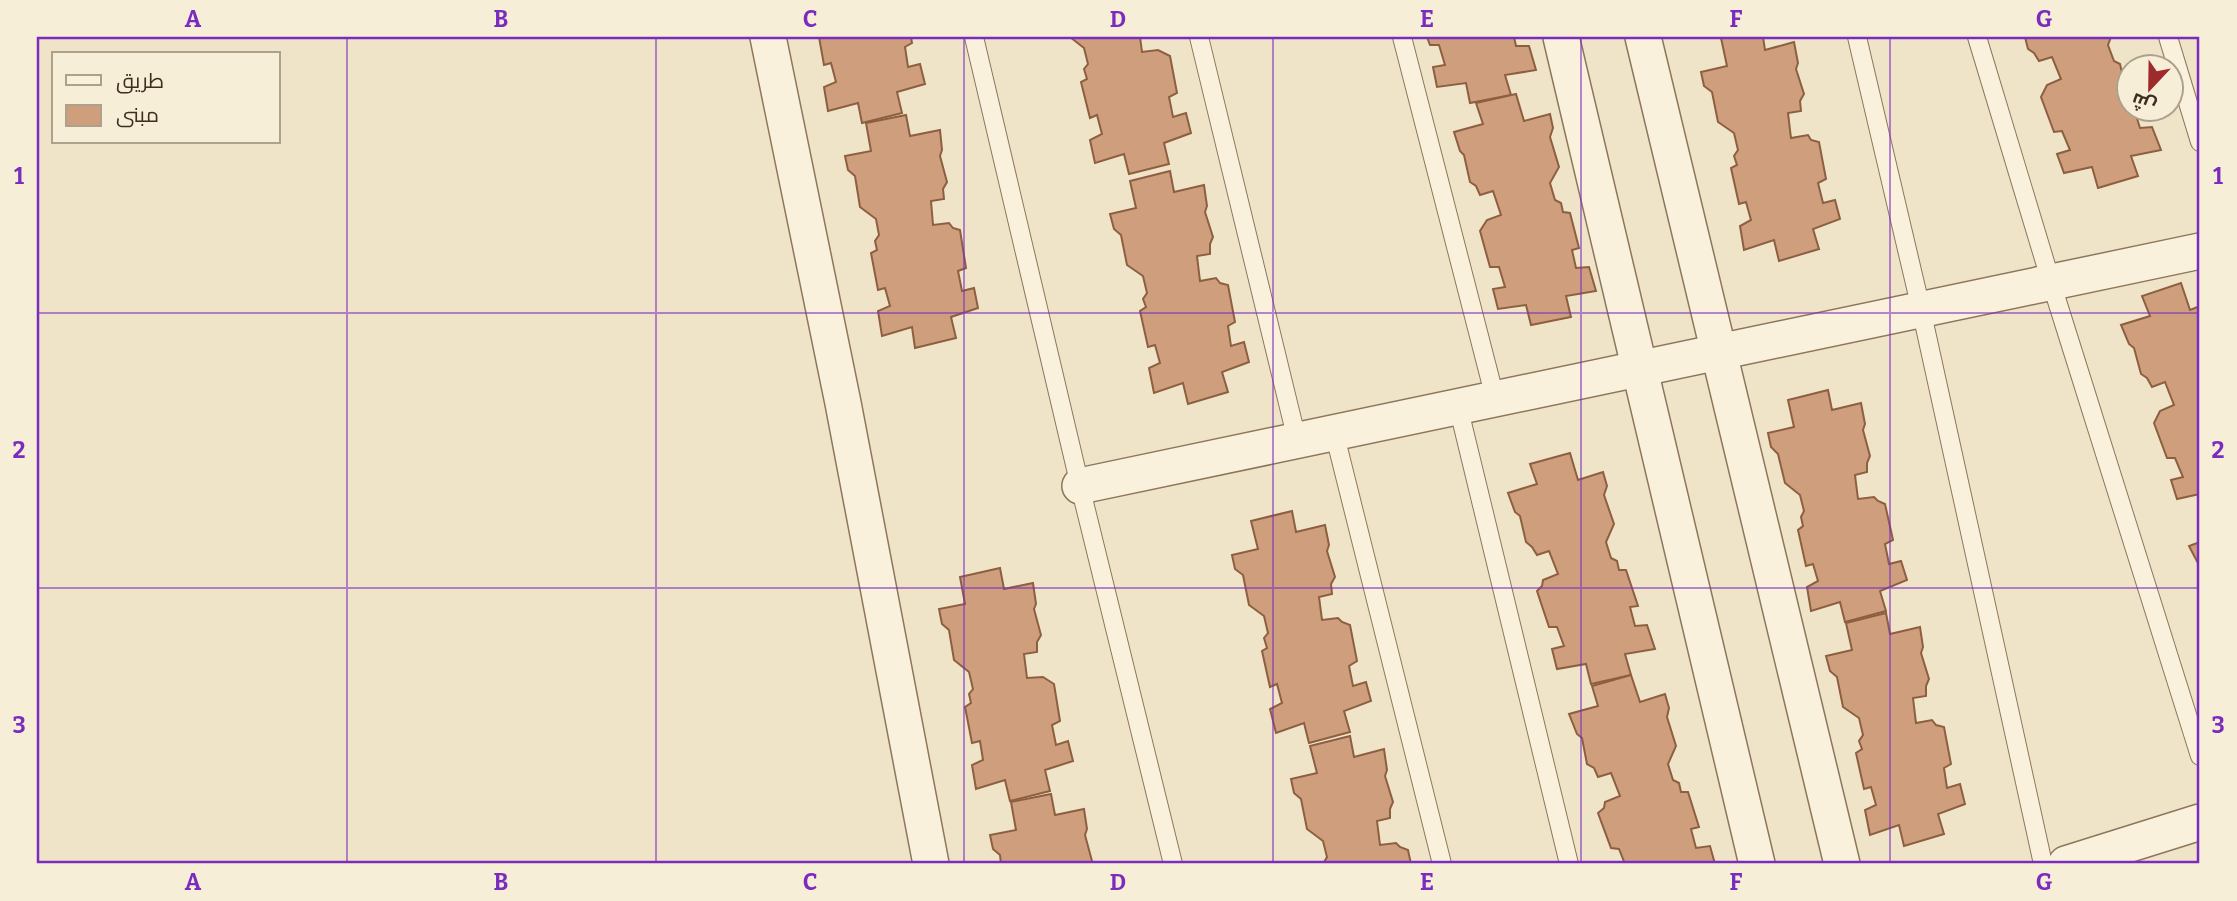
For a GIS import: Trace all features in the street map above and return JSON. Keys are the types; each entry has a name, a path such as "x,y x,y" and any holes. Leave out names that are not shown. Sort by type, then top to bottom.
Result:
{"street":[{"path":"768,37 840,389 931,864"},
{"path":"1561,37 1757,864"},
{"path":"1643,37 1842,864"},
{"path":"1080,486 2200,251"},
{"path":"2066,864 2200,822"}],"lane":[{"path":"974,37 1173,864"},
{"path":"1199,37 1297,440"},
{"path":"1402,37 1495,398"},
{"path":"1857,37 1921,309 2043,864"},
{"path":"1977,37 2200,756"},
{"path":"2168,37 2200,142"},
{"path":"1458,406 1569,864"},
{"path":"1334,432 1442,864"}],"building":[{"path":"819,37 911,37 912,43 905,47 908,67 920,64 925,84 897,92 902,113 862,123 858,103 828,111 824,87 836,82 831,63 824,65"},
{"path":"1070,37 1140,37 1142,52 1158,50 1170,56 1177,93 1169,97 1173,117 1186,113 1191,133 1164,143 1169,164 1129,174 1124,154 1095,163 1090,140 1102,134 1097,115 1090,118 1081,82 1087,79 1084,69 1088,64 1084,48"},
{"path":"1427,37 1514,37 1516,46 1529,46 1536,70 1505,75 1511,95 1470,103 1466,83 1437,87 1433,67 1445,65 1439,45 1430,45"},
{"path":"1763,37 1765,50 1794,42 1798,63 1796,69 1804,94 1800,101 1801,111 1788,113 1791,138 1808,135 1811,140 1819,142 1826,179 1818,183 1823,203 1835,200 1840,219 1813,229 1819,249 1779,261 1774,240 1744,250 1740,226 1751,220 1746,202 1739,204 1731,168 1737,165 1734,156 1738,150 1734,133 1718,122 1712,92 1704,86 1701,72 1727,66 1721,38"},
{"path":"2025,37 2111,37 2108,45 2114,61 2114,122 2138,122 2140,128 2152,127 2161,150 2131,156 2138,176 2098,188 2092,167 2064,173 2057,154 2070,150 2062,131 2054,132 2041,97 2047,85 2061,79 2052,57 2039,61 2028,49"},
{"path":"1516,94 1524,121 1550,114 1553,128 1550,137 1559,167 1550,183 1555,200 1561,203 1563,212 1570,213 1579,248 1572,250 1576,268 1589,267 1596,291 1566,296 1571,317 1531,325 1526,305 1498,309 1493,289 1505,287 1499,267 1490,267 1480,231 1487,220 1501,215 1493,191 1480,195 1476,186 1470,182 1464,155 1454,132 1483,124 1476,103"},
{"path":"906,115 910,136 940,130 940,156 947,182 943,189 944,199 931,201 933,225 949,223 960,230 966,268 958,271 962,291 974,288 978,308 951,317 956,338 915,348 912,327 882,336 878,311 890,306 885,288 878,290 871,253 877,250 875,241 879,235 876,219 860,207 855,176 848,170 845,156 871,151 866,123"},
{"path":"1170,171 1174,192 1204,185 1207,206 1205,212 1213,237 1210,254 1197,256 1200,281 1216,278 1220,283 1228,285 1235,322 1228,326 1231,346 1244,342 1249,362 1222,372 1228,392 1188,404 1183,383 1154,393 1149,368 1160,363 1155,345 1148,347 1140,311 1146,307 1143,299 1147,293 1143,276 1127,265 1121,235 1114,229 1110,214 1136,208 1130,181"},
{"path":"2181,283 2190,310 2200,306 2200,494 2177,499 2171,480 2183,477 2175,458 2167,458 2154,423 2160,411 2174,405 2165,382 2152,387 2141,374 2134,348 2129,344 2121,325 2150,316 2142,296"},
{"path":"1828,390 1832,410 1861,403 1865,424 1863,430 1870,456 1867,472 1855,475 1858,499 1874,497 1885,504 1893,540 1885,544 1889,564 1901,561 1907,580 1880,591 1886,611 1845,622 1840,602 1811,611 1807,587 1818,581 1813,564 1806,566 1798,530 1803,526 1801,517 1804,511 1800,495 1785,483 1778,454 1771,447 1768,433 1794,427 1788,400"},
{"path":"1570,453 1578,480 1603,472 1607,486 1604,495 1614,524 1606,542 1611,558 1617,561 1619,570 1626,570 1638,606 1630,607 1635,626 1647,625 1655,649 1625,654 1631,675 1591,684 1586,664 1557,669 1552,649 1564,646 1557,627 1549,627 1537,591 1543,580 1558,574 1549,551 1537,555 1526,542 1520,516 1515,512 1508,493 1537,484 1530,464"},
{"path":"1292,511 1296,532 1325,525 1329,545 1327,551 1335,577 1331,584 1332,594 1319,597 1322,620 1338,618 1350,625 1357,661 1349,666 1353,686 1366,682 1371,701 1344,711 1350,732 1309,743 1304,723 1276,733 1270,709 1282,703 1277,684 1270,687 1262,651 1267,648 1264,638 1268,633 1264,616 1249,605 1243,575 1235,569 1232,555 1258,549 1251,521"},
{"path":"2200,542 2200,567 2189,546"},
{"path":"1000,568 1004,589 1033,583 1036,604 1034,609 1041,635 1037,642 1037,652 1024,654 1027,678 1043,677 1054,684 1060,721 1052,725 1056,745 1068,741 1073,761 1045,770 1050,791 1010,801 1005,780 976,789 972,765 983,760 980,741 972,743 965,707 971,703 969,694 973,689 969,672 954,660 949,630 942,624 939,609 965,604 960,577"},
{"path":"1886,613 1890,634 1920,627 1923,647 1921,653 1929,679 1926,696 1913,698 1916,723 1932,720 1936,725 1944,727 1951,764 1944,768 1947,788 1960,784 1965,804 1938,814 1944,834 1904,846 1899,825 1870,835 1865,810 1876,805 1871,787 1864,789 1856,753 1862,749 1859,741 1863,735 1859,718 1843,707 1837,677 1830,671 1826,656 1852,650 1846,623"},
{"path":"1631,675 1640,702 1665,694 1669,708 1667,717 1676,746 1668,764 1673,780 1679,783 1681,792 1688,792 1699,827 1691,829 1696,848 1710,846 1715,864 1625,864 1619,849 1611,848 1598,813 1604,808 1605,802 1620,796 1611,773 1598,777 1594,768 1587,764 1582,738 1577,734 1569,714 1598,706 1592,686"},
{"path":"1350,736 1354,757 1384,749 1387,770 1385,776 1393,802 1390,818 1377,821 1380,845 1396,843 1408,850 1411,864 1323,864 1327,857 1323,841 1307,829 1301,799 1294,793 1291,779 1317,773 1310,746"},
{"path":"1051,794 1055,815 1084,809 1087,829 1085,835 1092,861 1090,864 1001,864 1000,855 993,849 990,835 1016,830 1011,802"}]}
